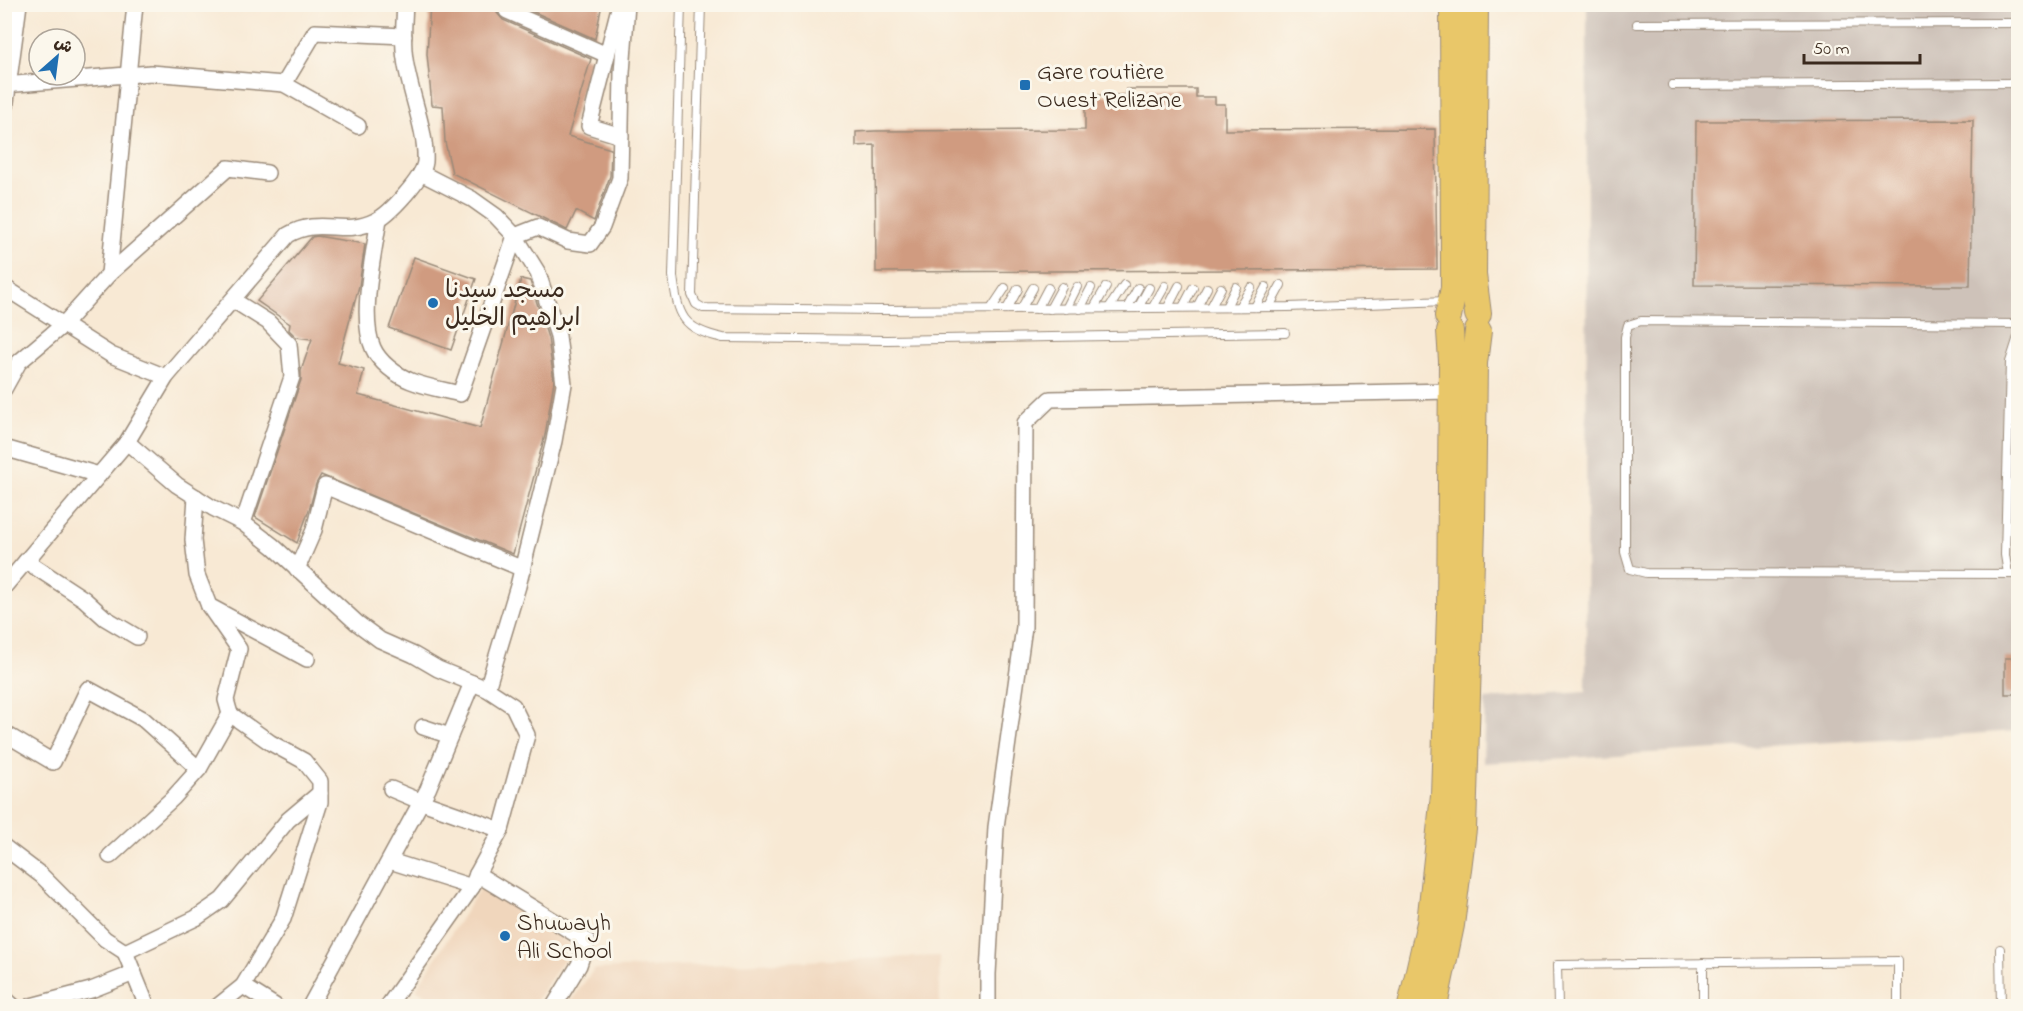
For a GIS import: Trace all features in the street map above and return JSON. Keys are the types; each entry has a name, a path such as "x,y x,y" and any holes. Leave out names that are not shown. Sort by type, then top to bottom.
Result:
{"highway":[{"path":"1411,1006 1431,912 1444,795 1450,614 1452,361 1450,316 1454,270 1453,4"},
{"path":"1434,1006 1453,913 1463,829 1472,537 1474,363 1478,322 1473,275 1475,4"},
{"path":"1450,316 1455,308 1465,305 1475,310 1478,322"}],"street":[{"path":"4,117 20,4"},
{"path":"109,274 135,4"},
{"path":"4,587 127,442 166,377 288,235 299,229 313,226 350,228 363,226 379,219 404,195 421,173 425,165 424,148 405,59 405,4"},
{"path":"620,4 589,126 621,136"},
{"path":"379,219 367,307 368,329 373,348 383,363 410,381 460,394 515,236 538,227 568,242 590,244 602,227 620,178 627,4"},
{"path":"507,11 607,55"},
{"path":"284,84 315,32 404,36"},
{"path":"7,85 151,73 284,84 358,126"},
{"path":"4,389 19,362 63,325 109,274 228,168 267,174"},
{"path":"421,173 472,199 496,216 515,236 538,273 558,336 564,384 554,441 523,569 487,689"},
{"path":"4,287 111,355 166,377"},
{"path":"233,300 268,322 289,344 292,377 243,523"},
{"path":"988,1006 996,827 1024,627 1025,423 1050,399 1452,391"},
{"path":"127,442 154,467 196,497 243,523 273,546 357,623 380,639 438,669 487,689 513,706 526,735 501,830 475,880 388,1006"},
{"path":"4,448 99,475"},
{"path":"297,569 314,530 325,486 523,569"},
{"path":"196,497 193,540 197,574 209,606 239,649 226,700 230,714 304,762 320,781 320,802 283,919 243,986 218,1006"},
{"path":"26,561 84,599 105,618 137,637"},
{"path":"209,606 308,659"},
{"path":"310,1006 422,802 472,683"},
{"path":"4,733 53,762 88,688 143,719 199,769"},
{"path":"110,856 173,798 199,769 230,714"},
{"path":"423,728 450,736"},
{"path":"391,789 501,830"},
{"path":"125,952 196,918 222,900 288,820 320,793"},
{"path":"4,847 41,875 105,939 125,952 147,1006"},
{"path":"390,861 475,880 587,942 579,965 554,1006"},
{"path":"40,1005 92,990 134,973"},
{"path":"243,986 275,1006"},
{"path":"4,998 13,1006"}],"lane":[{"path":"681,4 673,276 682,315 690,327 723,338 887,340 1285,333"},
{"path":"700,4 692,295 696,304 703,308 1269,307 1450,316"},
{"path":"1637,24 2019,23"},
{"path":"1672,85 2019,82"},
{"path":"1109,308 1124,285"},
{"path":"1269,307 1281,285"},
{"path":"1153,307 1165,286"},
{"path":"1168,308 1179,286"},
{"path":"1050,309 1062,287"},
{"path":"1066,309 1077,287"},
{"path":"1094,309 1106,287"},
{"path":"1226,307 1236,287"},
{"path":"1255,307 1266,287"},
{"path":"991,309 1005,288"},
{"path":"1021,309 1032,288"},
{"path":"1037,309 1048,288"},
{"path":"1080,309 1091,288"},
{"path":"1126,308 1138,288"},
{"path":"1138,308 1149,288"},
{"path":"1183,307 1193,288"},
{"path":"1197,307 1207,288"},
{"path":"1211,308 1221,288"},
{"path":"1239,307 1251,288"},
{"path":"1007,309 1018,289"},
{"path":"2019,324 1641,321 1629,325 1625,337 1625,552 1630,569 1647,573 2019,574"},
{"path":"2008,574 2005,555 2010,362 2019,337"},
{"path":"2000,950 2001,1006"},
{"path":"1558,1006 1557,965 1898,961 1898,1006"},
{"path":"1702,963 1703,1006"}],"shaded area":[{"path":"1587,5 2018,5 2018,731 1483,763 1485,699 1586,692"},
{"name":"Shuwayh Ali School","path":"482,885 548,926 572,947 533,1006 424,1006 429,997 416,989"},
{"path":"939,956 940,1006 567,1006 594,969"}],"building":[{"path":"430,4 500,4 497,13 503,20 591,59 568,136 611,149 610,176 594,221 576,211 567,230 452,173 445,142 443,106 432,105 427,54"},
{"path":"516,4 602,4 595,39"},
{"path":"1126,89 1196,89 1196,97 1215,97 1215,104 1225,104 1225,130 1435,129 1437,269 876,272 875,145 856,146 856,132 1085,130 1085,101 1096,101 1096,95 1126,95"},
{"path":"1973,120 1970,286 1694,285 1696,121"},
{"path":"312,237 365,244 359,286 338,363 364,370 358,395 480,428 521,279 530,281 548,338 554,381 545,435 513,554 321,475 297,543 255,517 301,380 301,371 312,339 296,337 289,330 290,324 257,301"},
{"name":"مسجد سيدنا ابراهيم الخليل","path":"414,257 476,279 451,350 389,328"},
{"path":"2005,658 2019,658 2019,694 2005,694"}],"place":[{"name":"Gare routière Ouest Relizane","path":"1025,85"},
{"name":"مسجد سيدنا ابراهيم الخليل","path":"433,303"},
{"name":"Shuwayh Ali School","path":"505,936"}]}
